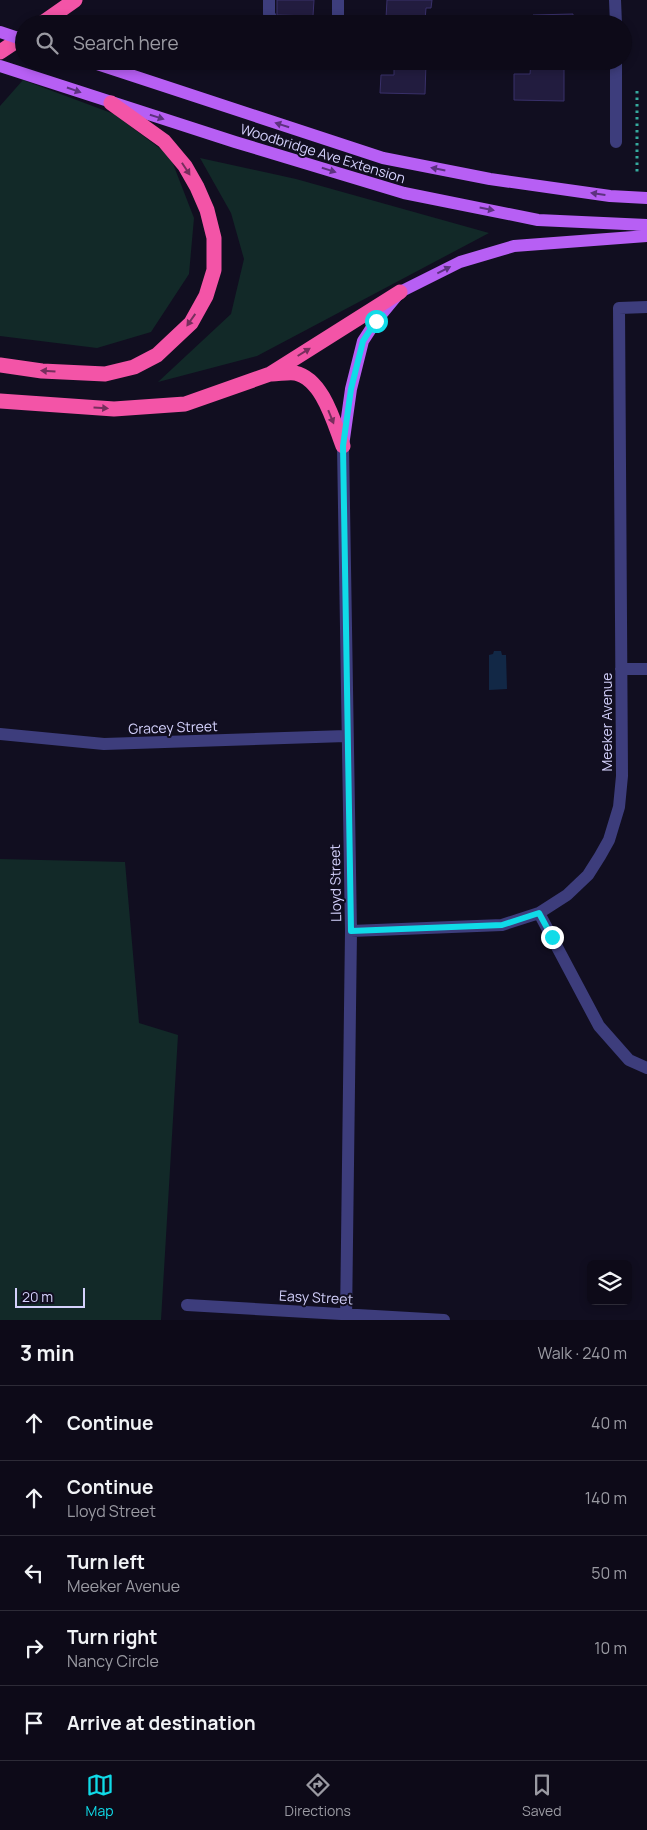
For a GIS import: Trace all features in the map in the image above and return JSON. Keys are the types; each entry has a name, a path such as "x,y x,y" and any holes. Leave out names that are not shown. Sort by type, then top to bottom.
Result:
{"highway":[{"path":"54,15 76,0"},
{"path":"0,52 15,43"},
{"path":"0,56 15,44"},
{"path":"0,365 42,371 105,374 134,367 157,355 191,323 206,296 214,270 214,238 207,210 197,187 185,166 164,141 111,103"},
{"path":"0,401 114,409 185,404 270,374 400,292"},
{"path":"270,374 295,373 319,389 343,446"}],"main road":[{"path":"0,32 15,37"},
{"name":"Woodbridge Ave Extension","path":"0,66 111,103 404,193 538,220 647,225"},
{"name":"Woodbridge Ave Extension","path":"115,70 383,158 490,179 610,196 647,198"},
{"path":"343,446 351,389 363,341 376,321 400,292 460,262 514,246 647,236"}],"street":[{"path":"269,0 270,15"},
{"path":"336,15 338,0"},
{"path":"616,0 616,15"},
{"path":"616,70 616,142"},
{"name":"Meeker Avenue","path":"351,931 502,925 539,913 567,895 588,875 609,840 619,807 622,776 619,308 647,308"},
{"name":"Lloyd Street","path":"343,446 346,736 351,931 346,1317"},
{"path":"621,669 647,669"},
{"name":"Gracey Street","path":"0,734 104,744 346,736"},
{"path":"539,913 599,1026 629,1060 647,1068"},
{"name":"Easy Street","path":"187,1305 346,1317 444,1320"}],"path":[{"path":"637,91 637,172"}],"green space":[{"path":"23,80 114,114 170,156 194,218 189,274 151,332 97,348 0,336 0,106"},
{"path":"200,158 296,179 489,233 257,356 158,382 231,314 244,259 231,213"},
{"path":"0,859 125,862 139,1023 178,1035 161,1320 0,1320"}],"water":[{"path":"494,651 501,651 502,655 506,655 507,689 489,690 489,655 493,654"}],"building":[{"path":"277,0 314,0 313,15 277,15"},
{"path":"387,0 432,0 431,8 426,8 425,15 386,15"},
{"path":"573,14 573,15 533,15"},
{"path":"394,70 426,70 425,94 380,93 381,75 394,75"},
{"path":"530,70 564,70 564,101 514,100 514,74 530,74"}],"route":[{"path":"376,321 363,341 351,389 343,446 346,736 351,931 502,925 539,913 552,937"}]}
